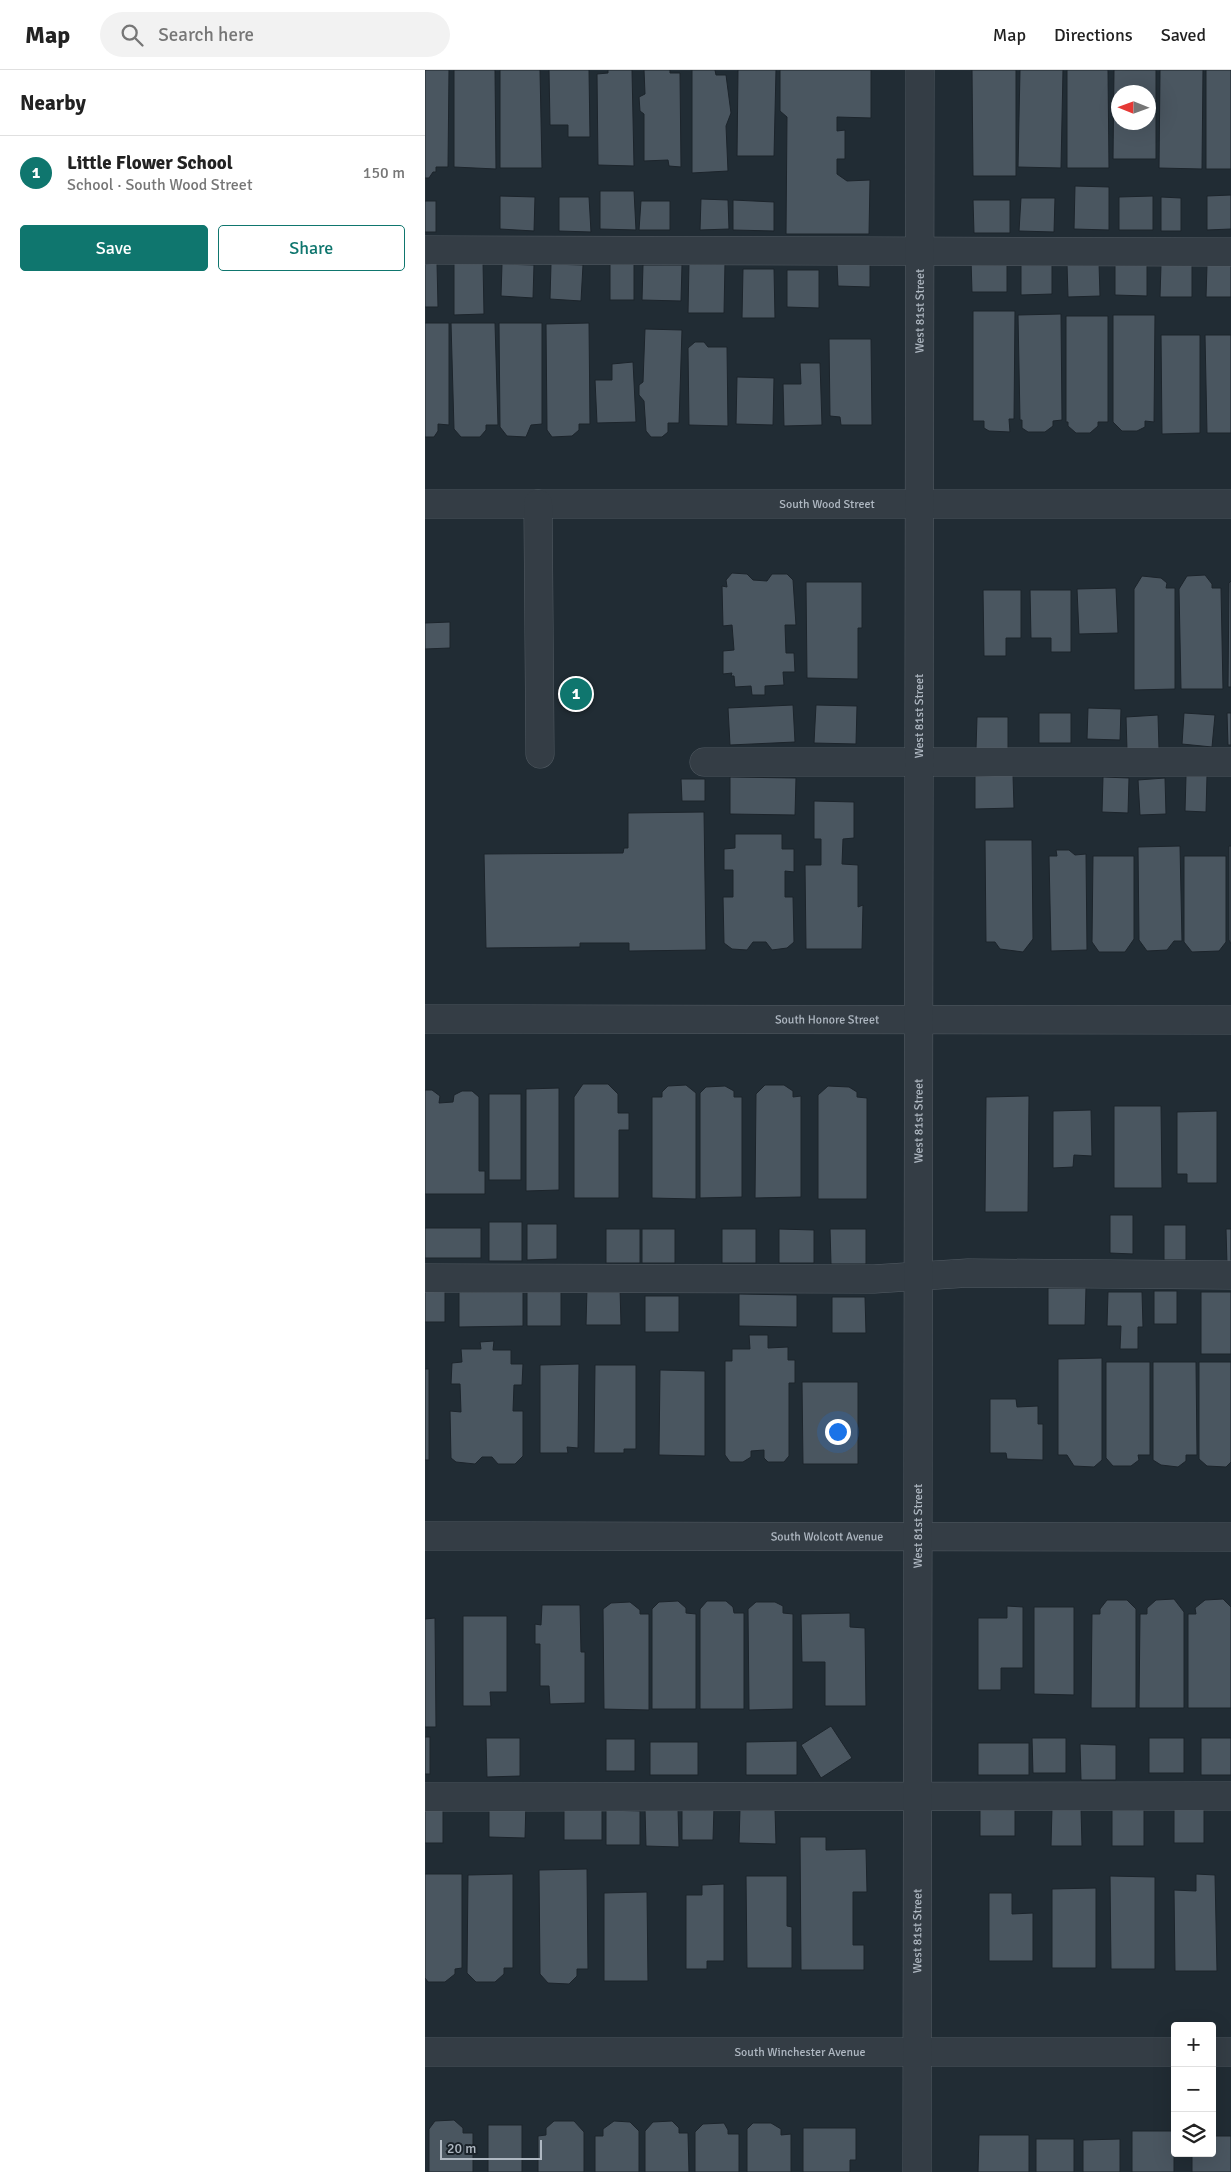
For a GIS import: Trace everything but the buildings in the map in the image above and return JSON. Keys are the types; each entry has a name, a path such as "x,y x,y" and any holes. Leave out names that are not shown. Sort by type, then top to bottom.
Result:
{"street":[{"name":"West 81st Street","path":"917,2172 920,70"},
{"path":"425,250 1231,252"},
{"name":"South Wood Street","path":"425,504 1231,504"},
{"path":"538,504 540,754"},
{"path":"705,762 1231,762"},
{"name":"South Honore Street","path":"425,1019 1231,1020"},
{"path":"425,1278 873,1279 968,1273 1231,1275"},
{"name":"South Wolcott Avenue","path":"425,1536 1231,1537"},
{"path":"425,1797 1231,1796"},
{"name":"South Winchester Avenue","path":"425,2052 1171,2052"},
{"path":"1216,2052 1231,2052"}],"place":[{"name":"Little Flower School","path":"576,694"}]}
